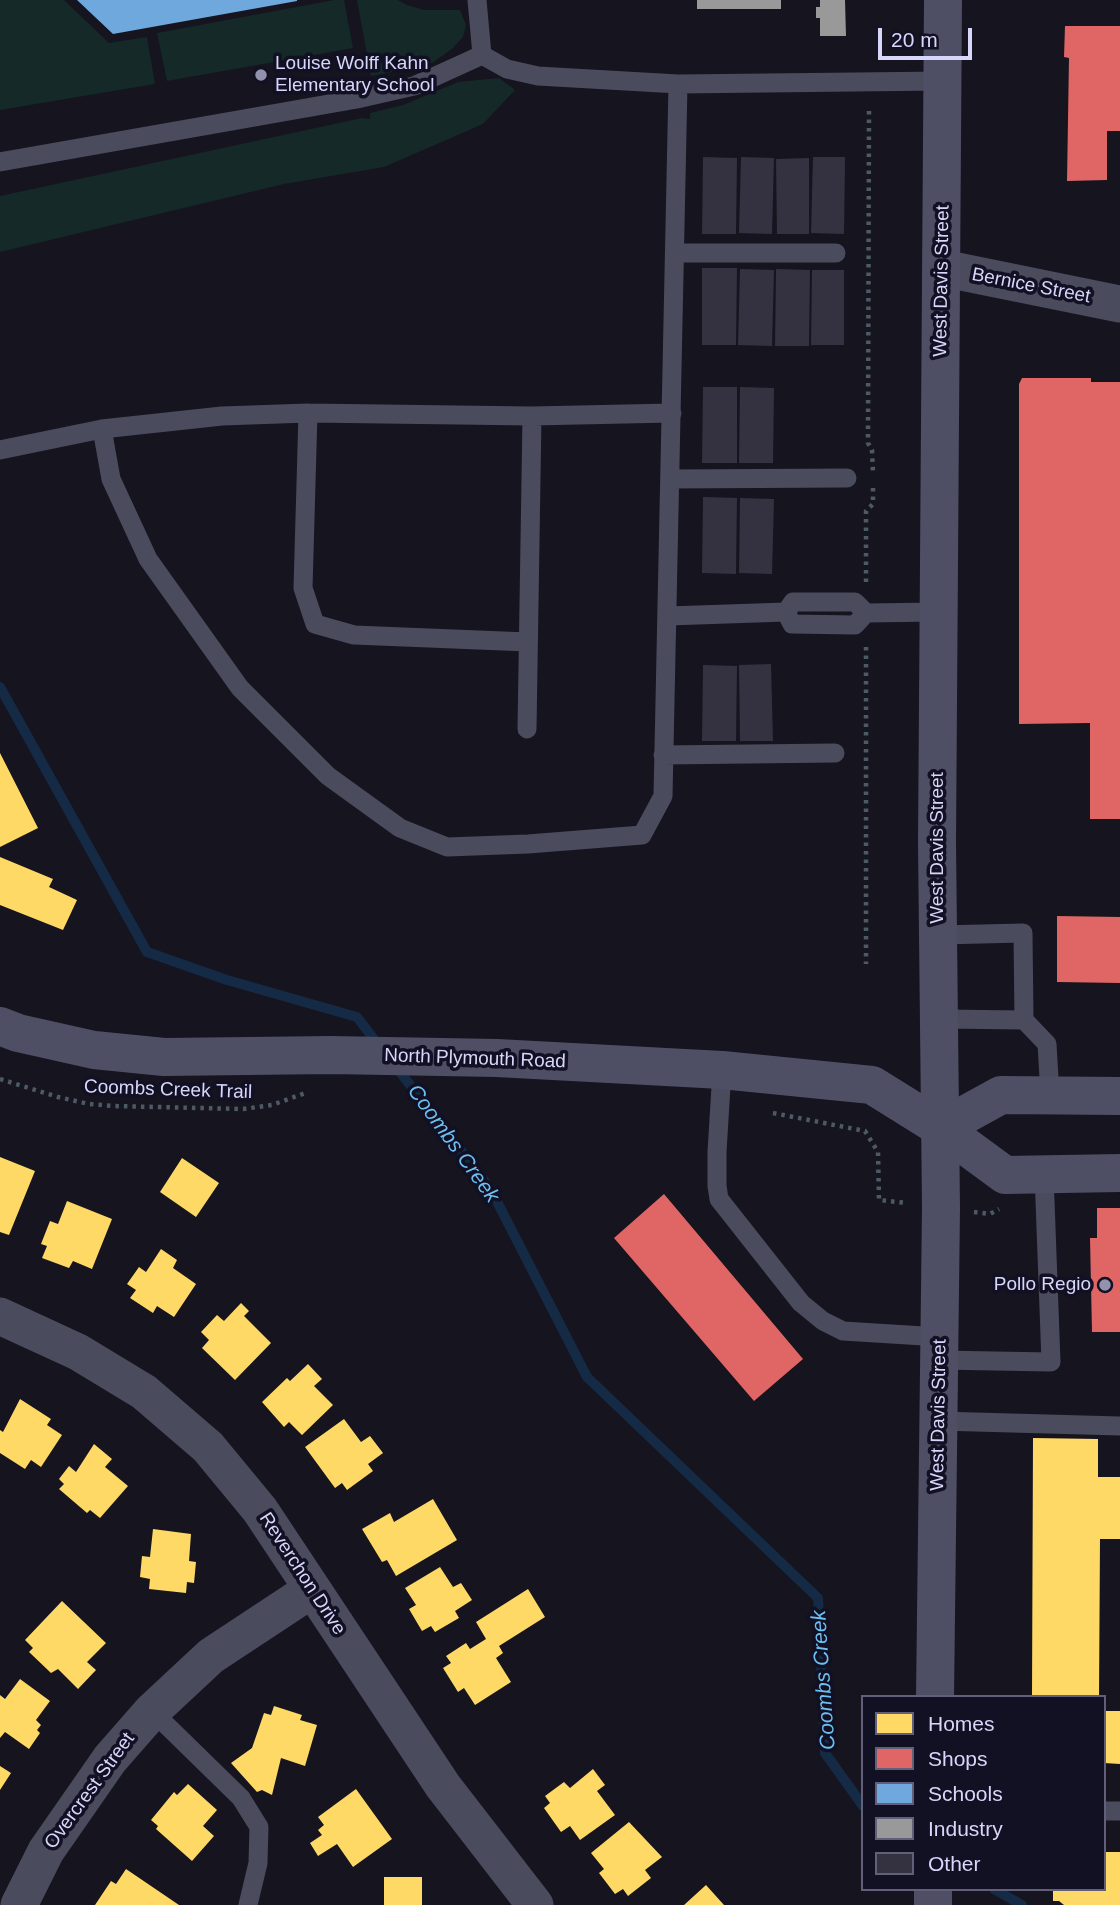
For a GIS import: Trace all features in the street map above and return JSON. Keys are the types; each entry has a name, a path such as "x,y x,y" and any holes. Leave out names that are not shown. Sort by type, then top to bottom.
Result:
{"main road":[{"name":"West Davis Street","path":"935,1695 941,1128 938,612 943,0"},
{"name":"North Plymouth Road","path":"0,1027 94,1050 164,1057 331,1055 497,1058 722,1070 872,1085 941,1128 1005,1175 1120,1173"},
{"path":"941,1128 1001,1095 1120,1096"}],"street":[{"name":"Bernice Street","path":"942,268 1120,304"},
{"name":"Reverchon Drive","path":"0,1316 78,1352 144,1392 208,1447 260,1510 443,1786 535,1905"},
{"name":"Overcrest Street","path":"19,1905 46,1851 110,1759 152,1711 211,1656 312,1590"}],"lane":[{"path":"477,0 482,55"},
{"path":"482,55 507,69 538,76 678,84 943,81"},
{"path":"0,162 357,99 414,86 482,55"},
{"path":"102,429 111,479 148,559 240,688 328,776 400,828 447,847 642,835 663,796 678,84"},
{"path":"675,253 836,253"},
{"path":"0,450 102,429 222,416 308,413 532,416 672,413"},
{"path":"308,413 303,588 315,624 354,635 528,642"},
{"path":"527,729 532,416"},
{"path":"670,479 847,478"},
{"path":"668,616 786,612 793,603 855,602 866,612 938,612"},
{"path":"663,755 835,753"},
{"path":"939,935 1023,933 1024,1020 1047,1044 1050,1096"},
{"path":"941,1019 1024,1020"},
{"path":"722,1070 717,1152 719,1199 801,1303 823,1321 843,1331 939,1348 1051,1362 1044,1174"},
{"path":"939,1421 1120,1426"},
{"path":"152,1711 241,1798 260,1827 258,1863 248,1905"}],"path":[{"path":"866,590 866,511 873,503 872,450 868,443 869,111"},
{"path":"866,642 866,964"},
{"name":"Coombs Creek Trail","path":"0,1079 58,1097 89,1104 113,1105 243,1109 272,1105 312,1090"}],"green space":[{"path":"0,0 64,0 109,43 147,37 155,84 0,110"},
{"path":"344,0 353,48 167,81 157,33"},
{"path":"357,0 398,0 424,10 460,10 466,25 463,37 452,49 429,65 371,76"},
{"path":"499,78 515,90 483,124 384,167 284,184 0,252 0,196 362,118 370,119 370,113 403,105 458,82"}],"building: Homes":[{"path":"0,753 38,828 0,847"},
{"path":"0,857 53,879 49,887 77,900 63,930 0,905"},
{"path":"0,1157 35,1171 9,1235 0,1232"},
{"path":"182,1158 219,1183 196,1217 160,1192"},
{"path":"67,1201 112,1219 92,1269 73,1261 69,1268 42,1258 47,1246 41,1244 50,1221 58,1224"},
{"path":"161,1249 177,1260 173,1268 196,1284 174,1317 157,1306 153,1313 130,1298 136,1290 127,1284 139,1267 146,1272"},
{"path":"241,1303 249,1311 244,1316 271,1343 235,1380 202,1348 209,1340 201,1332 217,1315 224,1321"},
{"path":"308,1364 322,1379 314,1386 333,1405 302,1435 289,1422 284,1427 262,1402 287,1378 290,1381"},
{"path":"20,1399 51,1419 47,1425 62,1435 41,1467 31,1460 25,1469 0,1453 0,1430 3,1432"},
{"path":"344,1419 361,1442 370,1436 383,1453 368,1464 373,1471 347,1490 342,1483 335,1488 305,1447"},
{"path":"1033,1438 1098,1439 1098,1477 1120,1477 1120,1539 1100,1539 1099,1695 1032,1695"},
{"path":"94,1444 112,1459 105,1467 128,1486 100,1518 90,1510 87,1513 59,1489 64,1484 59,1479 69,1466 76,1472"},
{"path":"433,1499 457,1540 396,1576 387,1560 382,1562 362,1529 390,1513 394,1522"},
{"path":"153,1529 191,1534 189,1561 196,1562 194,1583 187,1582 186,1593 149,1589 150,1579 140,1577 142,1556 150,1557"},
{"path":"440,1567 453,1587 461,1583 472,1600 455,1611 459,1618 435,1632 431,1626 422,1631 409,1609 416,1605 405,1588"},
{"path":"528,1589 545,1617 499,1646 503,1653 496,1658 511,1682 475,1705 464,1688 458,1692 443,1668 451,1663 446,1656 466,1643 470,1649 486,1639 476,1622"},
{"path":"62,1601 106,1643 87,1662 96,1670 78,1689 58,1669 51,1673 29,1652 33,1648 25,1640"},
{"path":"20,1679 50,1701 36,1720 41,1725 37,1730 40,1733 29,1749 5,1732 0,1738 0,1695 5,1699"},
{"path":"274,1706 302,1715 300,1720 317,1725 305,1766 281,1758 272,1795 262,1790 257,1792 231,1763 252,1748 264,1713 271,1715"},
{"path":"1106,1711 1120,1711 1120,1764 1106,1763"},
{"path":"0,1766 11,1773 0,1790"},
{"path":"593,1769 605,1785 597,1791 615,1815 580,1840 570,1826 561,1832 544,1808 550,1803 545,1796 564,1782 570,1788"},
{"path":"188,1784 217,1810 203,1826 214,1836 192,1861 156,1829 158,1826 151,1820 174,1792 177,1795"},
{"path":"356,1789 392,1839 353,1867 337,1844 318,1856 310,1843 322,1835 318,1830 324,1825 318,1817"},
{"path":"629,1822 662,1857 645,1870 651,1878 628,1896 623,1889 615,1894 599,1873 604,1869 591,1853"},
{"path":"1106,1852 1120,1852 1120,1905 1064,1905 1053,1901 1053,1891 1106,1891"},
{"path":"126,1869 179,1905 95,1905 111,1881 116,1884"},
{"path":"384,1877 422,1877 422,1905 384,1905"},
{"path":"706,1885 724,1905 684,1905"}],"building: Shops":[{"path":"1065,26 1120,26 1120,131 1107,131 1107,180 1067,181 1069,58 1064,57"},
{"path":"1022,378 1091,378 1091,382 1120,382 1120,819 1090,819 1090,723 1019,724 1019,384"},
{"path":"1057,916 1120,917 1120,983 1057,982"},
{"path":"664,1194 803,1359 754,1401 614,1238"},
{"name":"Pollo Regio","path":"1097,1208 1120,1208 1120,1332 1092,1332 1090,1238 1097,1238"}],"building: Schools":[{"path":"77,0 297,0 297,1 113,34"}],"building: Industry":[{"path":"697,0 781,0 781,9 697,9"},
{"path":"820,0 845,0 846,36 820,36 820,18 816,18 816,7 820,7"}],"building: Other":[{"path":"703,157 737,158 736,234 702,234"},
{"path":"741,157 774,158 772,234 739,233"},
{"path":"813,157 845,157 844,234 811,233"},
{"path":"809,158 809,234 777,234 776,159"},
{"path":"702,268 737,268 736,345 702,345"},
{"path":"740,269 774,270 772,346 738,345"},
{"path":"776,269 810,270 809,346 775,346"},
{"path":"812,270 844,270 844,345 811,345"},
{"path":"703,387 737,387 737,463 702,463"},
{"path":"740,387 774,388 773,463 739,463"},
{"path":"703,497 737,498 736,574 702,573"},
{"path":"740,498 774,499 772,574 739,573"},
{"path":"771,664 773,741 740,741 739,665"},
{"path":"703,665 737,666 736,741 702,741"}],"waterway":[{"name":"Coombs Creek","path":"0,687 147,952 227,980 357,1017 380,1047"},
{"name":"Coombs Creek","path":"396,1067 490,1188 587,1377 818,1598 825,1753 861,1803"},
{"name":"Coombs Creek","path":"998,1891 1022,1905"}],"place":[{"name":"Louise Wolff Kahn Elementary School","path":"261,75"},
{"name":"Pollo Regio","path":"1105,1285"}]}
